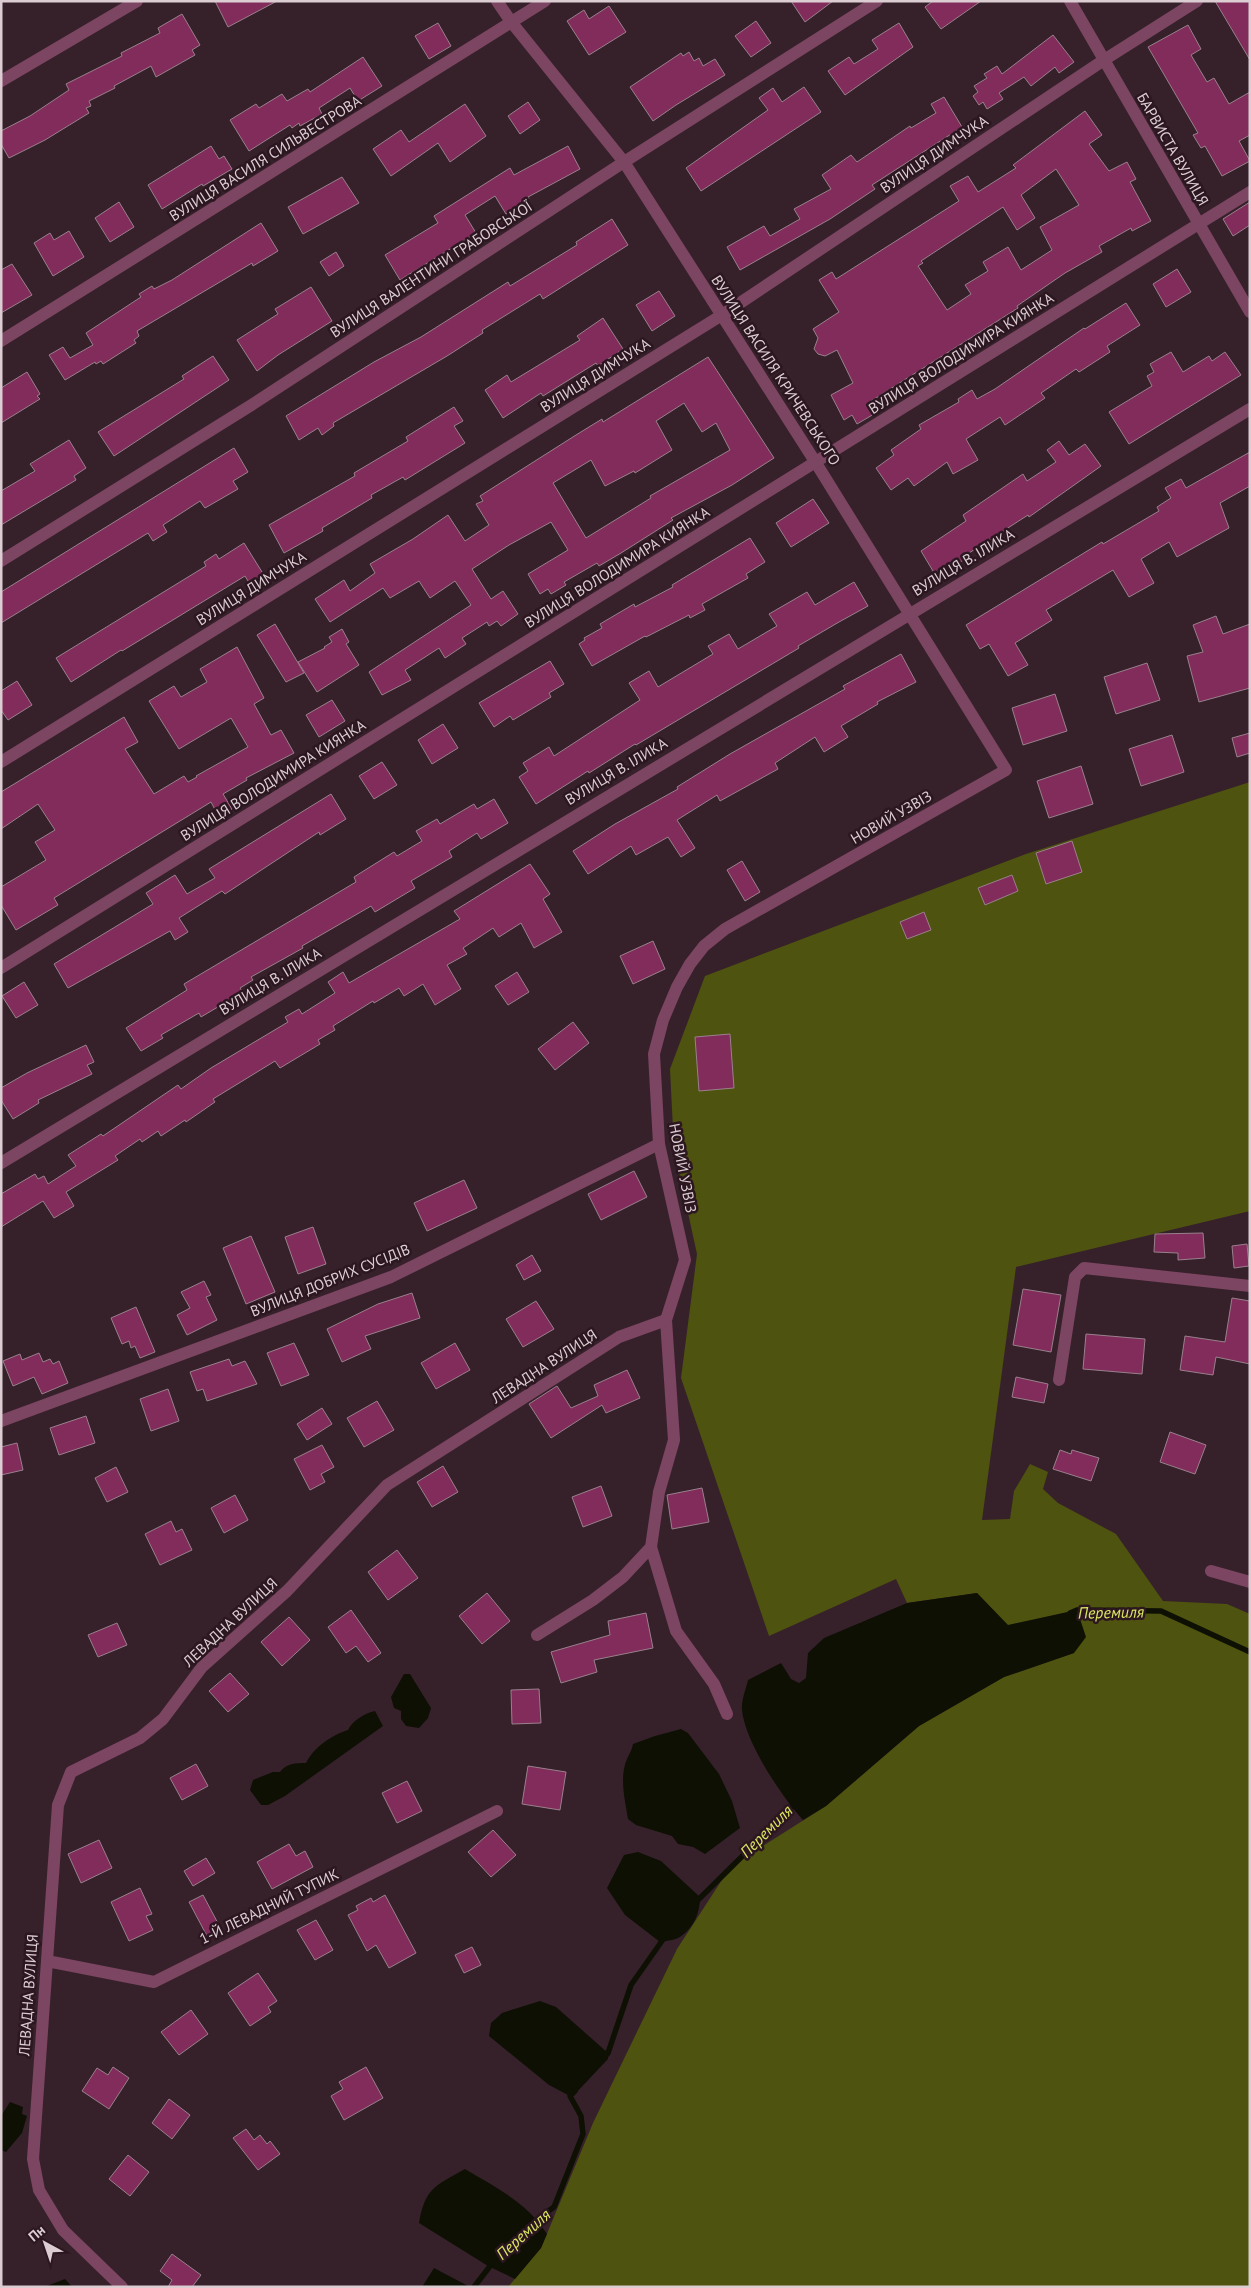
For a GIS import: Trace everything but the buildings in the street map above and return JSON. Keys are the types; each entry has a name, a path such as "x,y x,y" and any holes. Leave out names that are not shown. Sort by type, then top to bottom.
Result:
{"street":[{"path":"1,81 137,1"},
{"name":"ВУЛИЦЯ ВАСИЛЯ КРИЧЕВСЬКОГО","path":"497,1 512,23 624,162 816,463 1006,770"},
{"name":"ВУЛИЦЯ ВАСИЛЯ СИЛЬВЕСТРОВА","path":"1,341 545,1"},
{"name":"ВУЛИЦЯ ВАЛЕНТИНИ ГРАБОВСЬКОЇ","path":"1,561 253,404 624,162 877,1"},
{"name":"БАРВИСТА ВУЛИЦЯ","path":"1070,1 1250,312"},
{"name":"ВУЛИЦЯ ДИМЧУКА","path":"1,762 722,315 1104,60 1197,1"},
{"name":"ВУЛИЦЯ ВОЛОДИМИРА КИЯНКА","path":"1,968 1250,192"},
{"name":"ВУЛИЦЯ В. ІЛИКА","path":"1,1163 1250,409"},
{"name":"НОВИЙ УЗВІЗ","path":"651,1547 658,1492 674,1440 666,1320 685,1260 659,1144 654,1054 663,1020 677,987 690,964 704,946 725,929 1006,770"},
{"name":"ВУЛИЦЯ ДОБРИХ СУСІДІВ","path":"1,1422 391,1277 659,1144"},
{"path":"1059,1380 1075,1277 1084,1268 1250,1286"},
{"name":"ЛЕВАДНА ВУЛИЦЯ","path":"122,2287 63,2230 39,2190 33,2159 58,1805 71,1772 140,1738 163,1720 202,1667 287,1591 387,1485 619,1337 666,1320"},
{"path":"537,1634 593,1600 623,1577 651,1547"},
{"path":"651,1547 676,1631 714,1684 727,1714"},
{"path":"1211,1571 1250,1582"},
{"name":"1-Й ЛЕВАДНИЙ ТУПИК","path":"47,1961 154,1982 497,1811"}],"green space":[{"path":"1250,782 1250,1211 1016,1267 982,1520 1010,1519 1014,1491 1030,1464 1048,1472 1043,1489 1058,1503 1116,1534 1163,1601 1227,1604 1250,1614 1250,2287 508,2287 541,2248 593,2123 677,1949 731,1866 826,1806 919,1726 1004,1677 1074,1653 1077,1610 1008,1626 977,1593 907,1603 896,1579 769,1636 681,1378 697,1254 674,1149 670,1069 705,976 1026,854"}],"water":[{"path":"977,1593 1008,1625 1077,1610 1086,1637 1074,1653 1004,1677 919,1726 826,1806 803,1820 775,1784 750,1737 742,1710 748,1680 781,1663 791,1679 799,1683 806,1678 808,1653 824,1638 907,1603"},
{"path":"404,1674 410,1674 431,1708 428,1718 419,1728 406,1726 401,1719 401,1711 394,1708 391,1697"},
{"path":"375,1711 383,1726 285,1796 268,1805 261,1805 250,1790 253,1780 273,1772 280,1772 292,1764 306,1763 309,1757 324,1742 348,1730 359,1718"},
{"path":"681,1729 688,1733 719,1774 732,1801 740,1828 705,1854 693,1847 678,1844 672,1836 636,1825 628,1819 623,1789 623,1773 633,1744"},
{"path":"638,1852 661,1861 700,1897 699,1909 695,1920 689,1929 678,1938 660,1942 625,1915 607,1888 624,1855"},
{"path":"540,2001 556,2007 608,2053 608,2059 574,2095 570,2096 549,2085 489,2036 491,2023 502,2013"},
{"path":"10,2102 23,2107 22,2114 27,2116 22,2133 6,2152 1,2150 1,2116"},
{"path":"465,2169 499,2189 521,2205 547,2234 541,2248 515,2279 488,2266 419,2223 424,2202 433,2189"},
{"path":"434,2268 470,2287 422,2287"},
{"path":"65,2279 72,2287 44,2287"}],"waterway":[{"name":"Перемиля","path":"1070,1613 1077,1610 1161,1611 1250,1652"},
{"name":"Перемиля","path":"695,1903 797,1802"},
{"name":"Перемиля","path":"604,2058 608,2053 631,1985 664,1938"},
{"name":"Перемиля","path":"532,2223 554,2207 583,2134 581,2116 570,2096 575,2091"},
{"name":"Перемиля","path":"474,2287 494,2261"}]}
